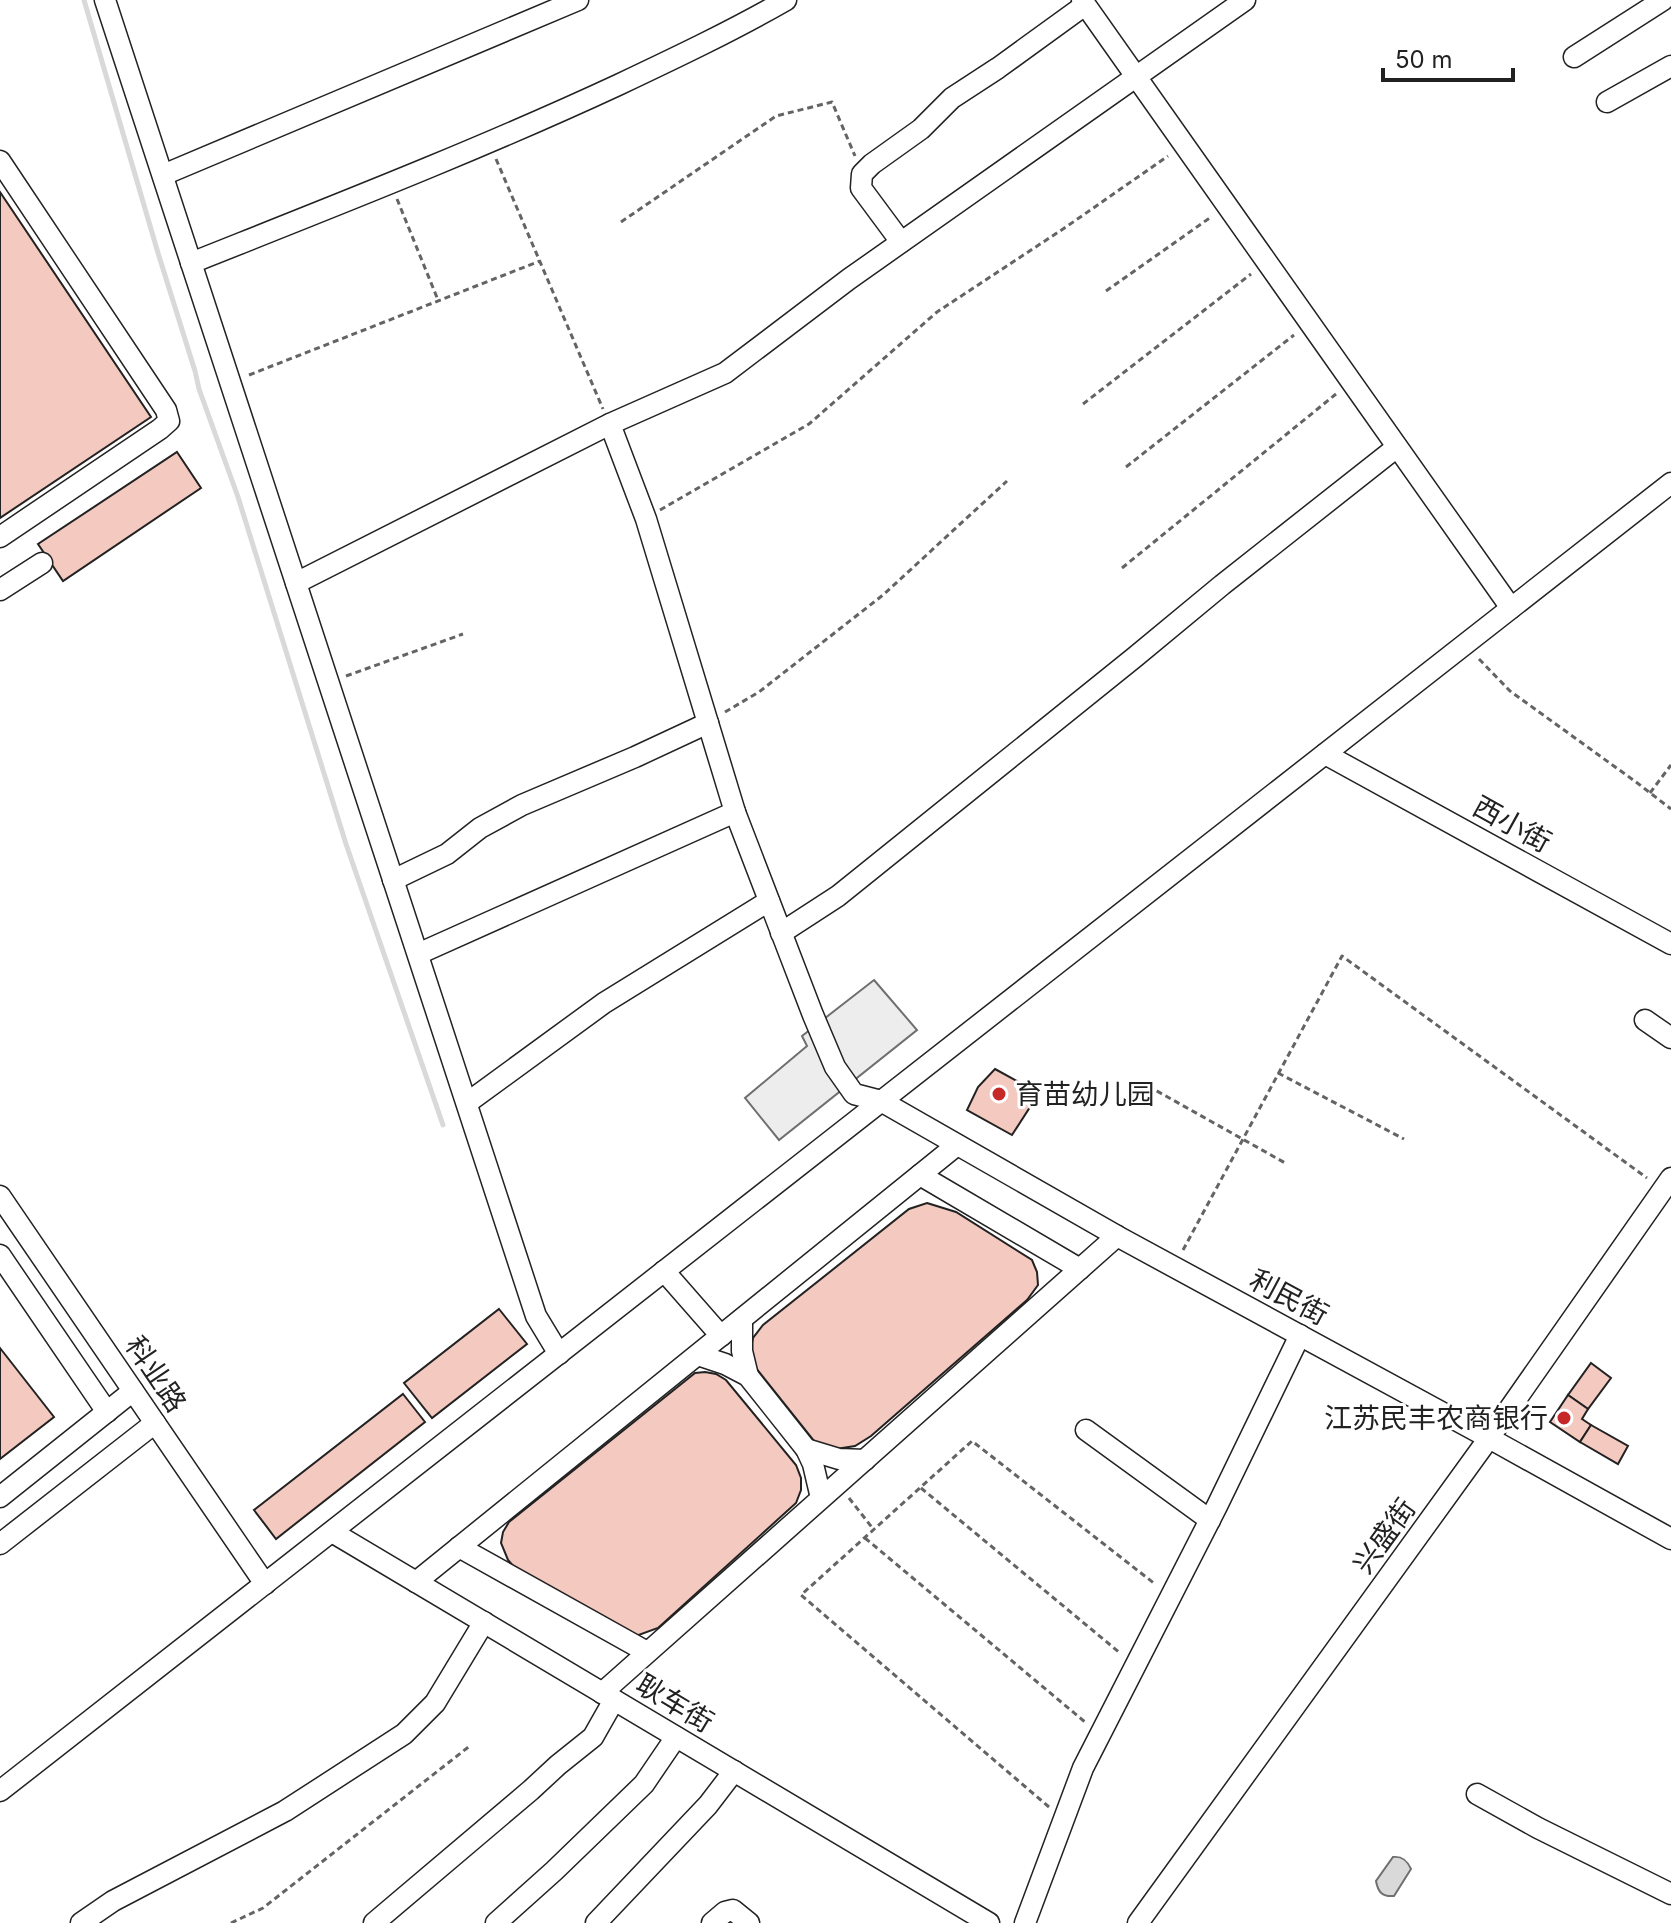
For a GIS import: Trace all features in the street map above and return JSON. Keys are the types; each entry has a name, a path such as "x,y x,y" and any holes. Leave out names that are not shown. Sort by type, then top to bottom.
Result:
{"street":[{"path":"105,0 536,1316 559,1354"},
{"path":"163,175 578,0"},
{"path":"191,263 489,143 660,65 786,0"},
{"path":"296,583 610,424 725,373 901,242 1245,0"},
{"path":"1574,57 1663,0"},
{"path":"901,242 861,188 862,174 921,129 952,98 998,68 1083,2 1511,608"},
{"path":"1607,102 1671,66"},
{"path":"0,161 166,410 169,421 0,537"},
{"name":"利民街","path":"610,424 646,519 735,812 835,1067 854,1094 881,1101 1117,1236 1671,1539"},
{"path":"781,933 838,896 1397,447"},
{"path":"0,1791 1511,608 1667,493"},
{"path":"0,590 42,563"},
{"path":"393,880 447,854 480,828 522,805 708,723"},
{"name":"西小街","path":"1325,754 1671,944"},
{"path":"418,954 735,812"},
{"path":"467,1103 604,1003 769,901"},
{"path":"1645,1020 1671,1038"},
{"path":"416,1582 957,1145"},
{"path":"920,1175 1080,1269"},
{"name":"兴盛街","path":"1138,1923 1489,1438 1667,1184"},
{"name":"科业路","path":"0,1196 265,1584"},
{"path":"374,1923 593,1737 608,1696 647,1652 1117,1236"},
{"path":"0,1255 7,1283 107,1412"},
{"path":"664,1271 721,1336"},
{"path":"742,1319 742,1351 748,1376"},
{"path":"1025,1923 1083,1768 1210,1520 1300,1335"},
{"path":"698,1355 748,1376 806,1449 821,1498"},
{"path":"0,1497 133,1391"},
{"path":"0,1544 155,1423"},
{"path":"1086,1430 1210,1520"},
{"path":"806,1449 839,1459 865,1460"},
{"name":"耿车街","path":"332,1532 989,1923"},
{"path":"459,1547 647,1652"},
{"path":"81,1923 113,1901 285,1811 404,1734 435,1703 484,1622"},
{"path":"496,1923 644,1784 676,1737"},
{"path":"596,1923 708,1805 734,1771"},
{"path":"1477,1794 1671,1894"},
{"path":"712,1923 725,1912 733,1910 749,1923"}],"path":[{"path":"621,222 776,116 832,102 862,174"},
{"path":"489,143 610,424"},
{"path":"646,519 809,424 937,312 1184,145"},
{"path":"391,183 438,300"},
{"path":"1106,291 1227,206"},
{"path":"230,382 540,261"},
{"path":"1083,404 1266,261"},
{"path":"1126,467 1310,323"},
{"path":"1122,568 1351,382"},
{"path":"708,723 759,692 883,595 1007,481"},
{"path":"329,682 463,634"},
{"path":"1465,645 1510,691 1671,809"},
{"path":"1650,793 1671,765"},
{"path":"1174,1267 1342,956 1667,1184"},
{"path":"1278,1073 1404,1139"},
{"path":"1148,1086 1287,1164"},
{"path":"1063,1820 801,1595 972,1441 1171,1596"},
{"path":"837,1484 874,1530"},
{"path":"921,1488 1135,1665"},
{"path":"865,1538 1100,1735"},
{"path":"231,1923 263,1908 471,1745"}],"shaded area":[{"path":"874,980 917,1030 779,1140 745,1098 807,1046 802,1036"},
{"path":"1393,1857 1404,1859 1411,1869 1394,1896 1386,1896 1381,1893 1376,1881"}],"building":[{"path":"0,192 151,417 0,518"},
{"path":"177,452 201,488 63,581 38,544"},
{"path":"995,1069 1039,1093 1012,1135 967,1110 978,1087"},
{"path":"927,1203 956,1212 1032,1260 1038,1285 1027,1300 871,1436 855,1446 836,1449 815,1442 756,1368 750,1352 753,1338 763,1325 909,1209"},
{"path":"499,1309 527,1344 432,1418 404,1383"},
{"path":"0,1348 54,1417 0,1459"},
{"path":"1591,1363 1611,1378 1588,1409 1568,1395"},
{"path":"705,1372 726,1380 796,1465 801,1490 796,1503 658,1628 636,1636 514,1567 501,1543 509,1522 695,1373"},
{"path":"403,1394 425,1422 276,1539 254,1510"},
{"path":"1568,1395 1588,1409 1582,1419 1591,1425 1580,1442 1550,1422"},
{"path":"1591,1425 1628,1446 1618,1464 1580,1442"}],"waterway":[{"path":"84,0 199,389 238,497 346,844 443,1125"}],"place":[{"name":"育苗幼儿园","path":"999,1094"},
{"name":"江苏民丰农商银行","path":"1564,1418"}]}
